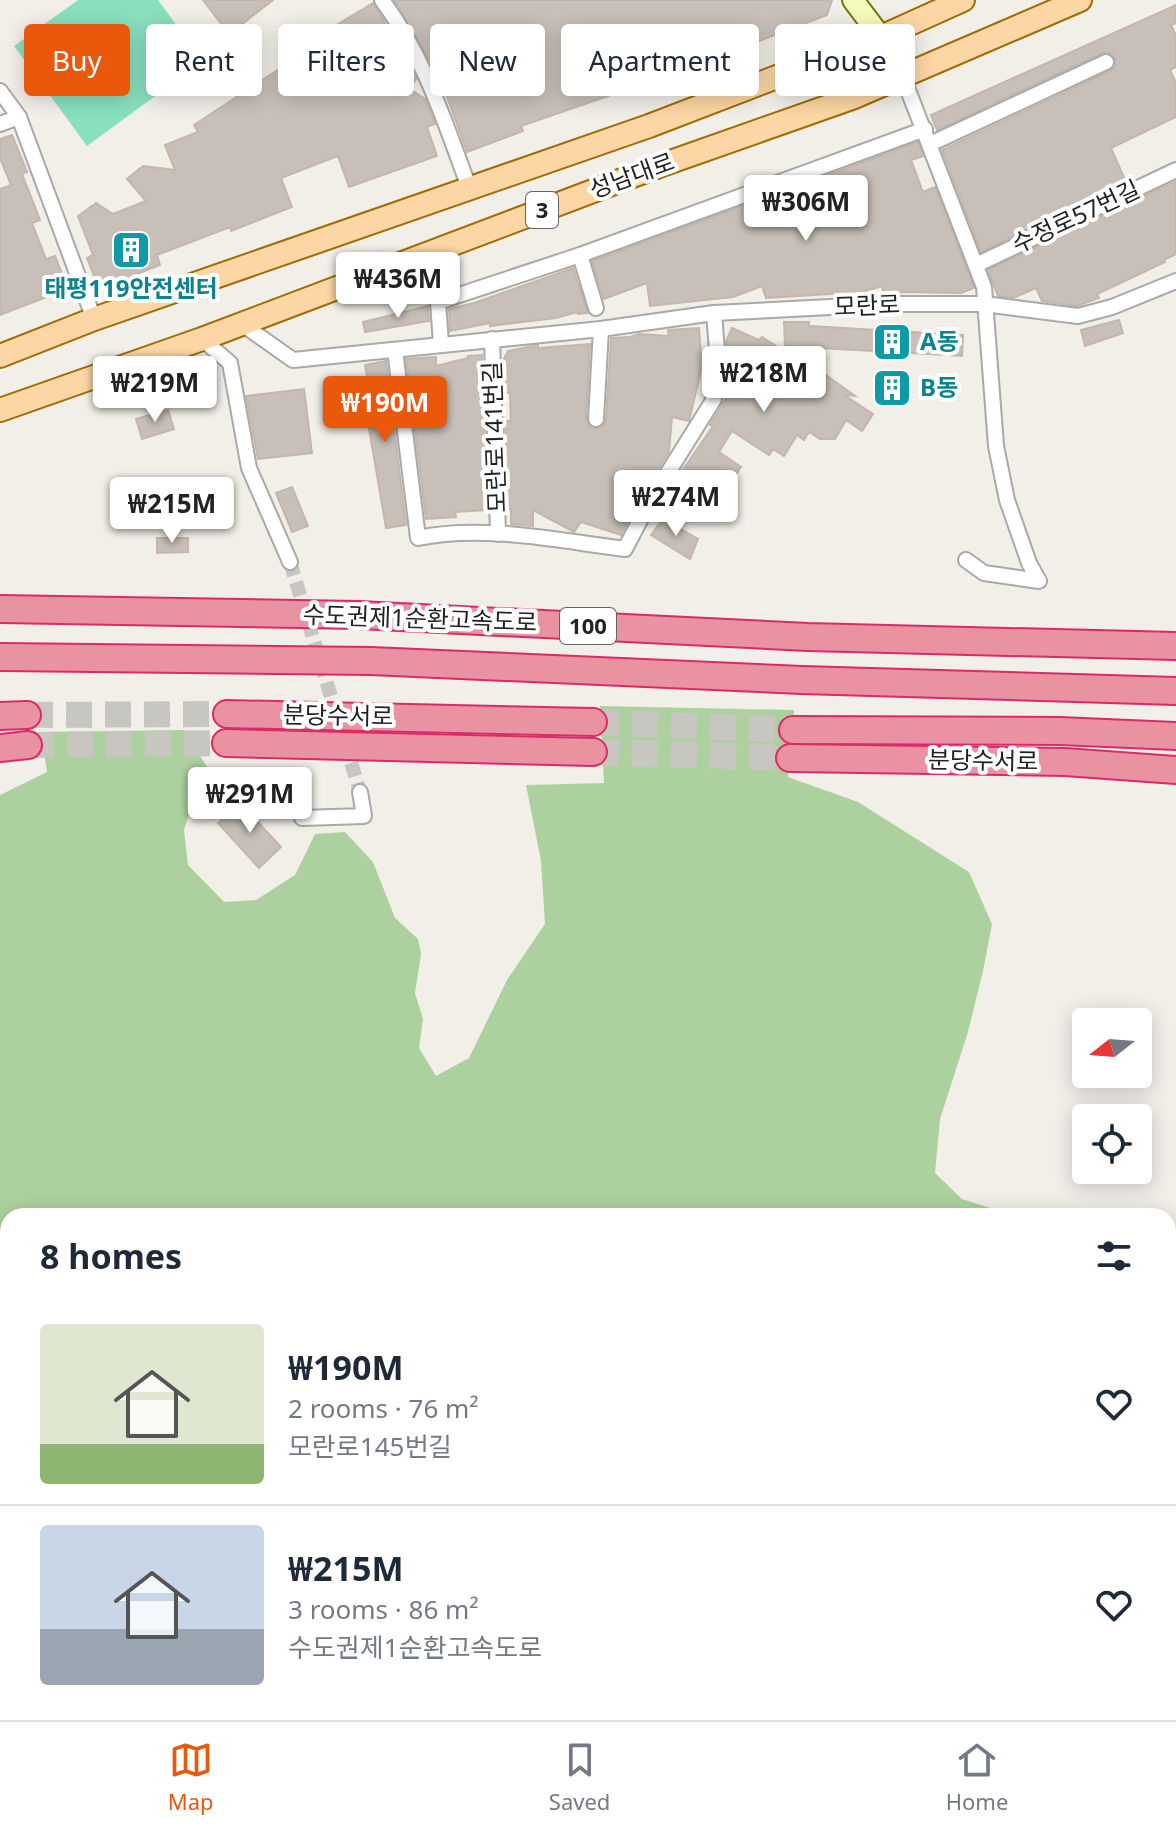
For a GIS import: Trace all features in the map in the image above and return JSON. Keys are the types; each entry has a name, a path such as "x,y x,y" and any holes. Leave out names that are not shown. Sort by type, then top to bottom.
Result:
{"highway":[{"name":"수도권제1순환고속도로","path":"0,609 359,615 808,637 1176,646"},
{"name":"수도권제1순환고속도로","path":"0,657 371,661 802,680 1176,691"},
{"name":"분당수서로","path":"227,714 593,722"},
{"path":"0,716 27,715"},
{"name":"분당수서로","path":"793,730 1059,731 1176,736"},
{"name":"분당수서로","path":"226,743 593,752"},
{"path":"0,748 28,745"},
{"name":"분당수서로","path":"790,758 1065,762 1176,770"}],"main road":[{"path":"853,0 871,24"},
{"name":"성남대로","path":"910,24 963,0"},
{"name":"성남대로","path":"915,72 1080,0"},
{"name":"성남대로","path":"0,356 94,319 470,190 775,78"},
{"name":"성남대로","path":"0,410 202,339 659,166 857,96"}],"street":[{"path":"382,0 403,28 428,75 470,190"},
{"path":"441,344 438,302 928,137 1106,62"},
{"path":"0,91 19,117 94,319"},
{"path":"911,96 984,287 999,459 1007,500 1029,563 1039,581 984,573 966,560"},
{"path":"0,124 19,117"},
{"name":"수정로57번길","path":"976,265 1176,170"},
{"path":"580,255 596,308"},
{"name":"모란로","path":"242,324 293,360 601,329 714,313 888,304 984,304 1078,316 1112,307 1175,283"},
{"path":"395,350 418,538 447,532 498,534 625,549 649,503 714,399 717,351 714,313"},
{"path":"596,419 601,329"},
{"path":"202,339 230,363 249,468 290,562"},
{"name":"모란로141번길","path":"492,339 498,534"},
{"path":"302,818 364,816 360,792"}],"green space":[{"path":"78,0 158,0 176,24 146,24 146,96 155,96 87,146 50,96 130,96 130,24 45,24"},
{"path":"24,39 24,60 14,46"},
{"path":"600,706 794,710 788,777 858,802 969,872 992,924 968,1032 940,1119 935,1173 962,1199 990,1208 0,1208 0,795 47,772 41,732 184,730 215,780 195,795 184,830 188,865 224,902 256,900 295,875 315,834 345,832 373,862 395,918 418,939 421,954 415,993 423,1019 419,1048 436,1076 469,1058 507,980 545,924 541,861 526,785 604,783"}],"building":[{"path":"203,0 273,0 242,24 221,24"},
{"path":"394,0 832,0 827,15 804,24 775,24 775,35 759,41 759,24 561,24 561,96 608,96 521,126 523,131 467,152 447,96 545,96 545,24 430,24 430,61 414,34 414,24 408,24"},
{"path":"373,3 386,24 338,24"},
{"path":"1176,5 1176,23 1171,25 1176,36 1176,67 1170,70 1176,83 1176,117 1111,148 1126,182 981,252 942,150 1110,71 1115,67 1115,59 1111,53 1102,53 937,130 931,115"},
{"path":"278,70 278,96 414,96 414,92 425,99 435,124 427,127 437,156 349,187 338,156 281,178 292,207 157,255 160,265 99,289 87,258 93,255 78,216 96,203 113,214 146,201 127,179 143,166 175,170 165,145 198,132 194,125 238,96 262,96 262,80"},
{"path":"12,135 27,172 22,174 40,220 32,223 46,259 55,256 68,289 0,315 0,189 11,185 0,158 0,139"},
{"path":"918,142 923,156 911,160 923,192 935,187 974,288 961,293 899,294 883,291 882,286 863,292 766,298 762,286 733,297 650,306 647,283 604,299 592,261"},
{"path":"1176,181 1176,254 1165,262 1097,294 1099,298 1077,306 1042,301 1036,288 1013,298 998,296 988,270"},
{"path":"573,268 588,313 577,312 556,318 490,326 490,323 450,331 449,309"},
{"path":"428,306 429,321 365,332 363,322"},
{"path":"1119,320 1123,333 1085,346 1081,330"},
{"name":"A동","path":"784,322 963,335 962,356 877,351 877,345 873,351 785,346"},
{"path":"699,328 702,367 689,421 672,417 669,452 636,503 621,535 581,522 574,532 533,510 533,526 511,524 511,509 507,509 505,421 511,421 510,393 504,393 503,361 508,351 538,345 538,348 590,344 586,418 590,427 596,429 606,420 611,338 639,334 669,336 668,330"},
{"path":"732,328 759,340 762,337 785,352 785,346 855,396 844,395 873,414 862,431 846,420 835,439 820,439 809,432 804,440 797,435 784,456 773,449 769,455 732,431 719,452 741,467 724,491 720,488 701,516 667,493 713,426 710,425 730,392 725,389 726,361 733,350 727,347 726,341"},
{"path":"482,355 487,510 455,512 456,517 426,519 406,359 436,357 436,366"},
{"path":"386,361 406,525 386,528 366,411 369,410 366,387 369,387 365,365"},
{"name":"B동","path":"875,376 910,378 909,399 874,397"},
{"path":"304,389 312,453 258,459 246,396"},
{"path":"168,410 174,429 142,439 136,419"},
{"path":"292,487 308,526 292,532 276,493"},
{"path":"663,519 698,539 690,559 651,535"},
{"path":"157,538 188,538 188,552 157,553"},
{"path":"240,803 281,847 259,868 218,823"}],"tunnel":[{"path":"290,562 360,792"},
{"path":"27,715 227,714"},
{"path":"593,722 793,730"},
{"path":"28,745 226,743"},
{"path":"593,752 790,758"}],"place":[{"name":"태평119안전센터","path":"131,250"},
{"name":"A동","path":"892,342"},
{"name":"B동","path":"892,388"}]}
